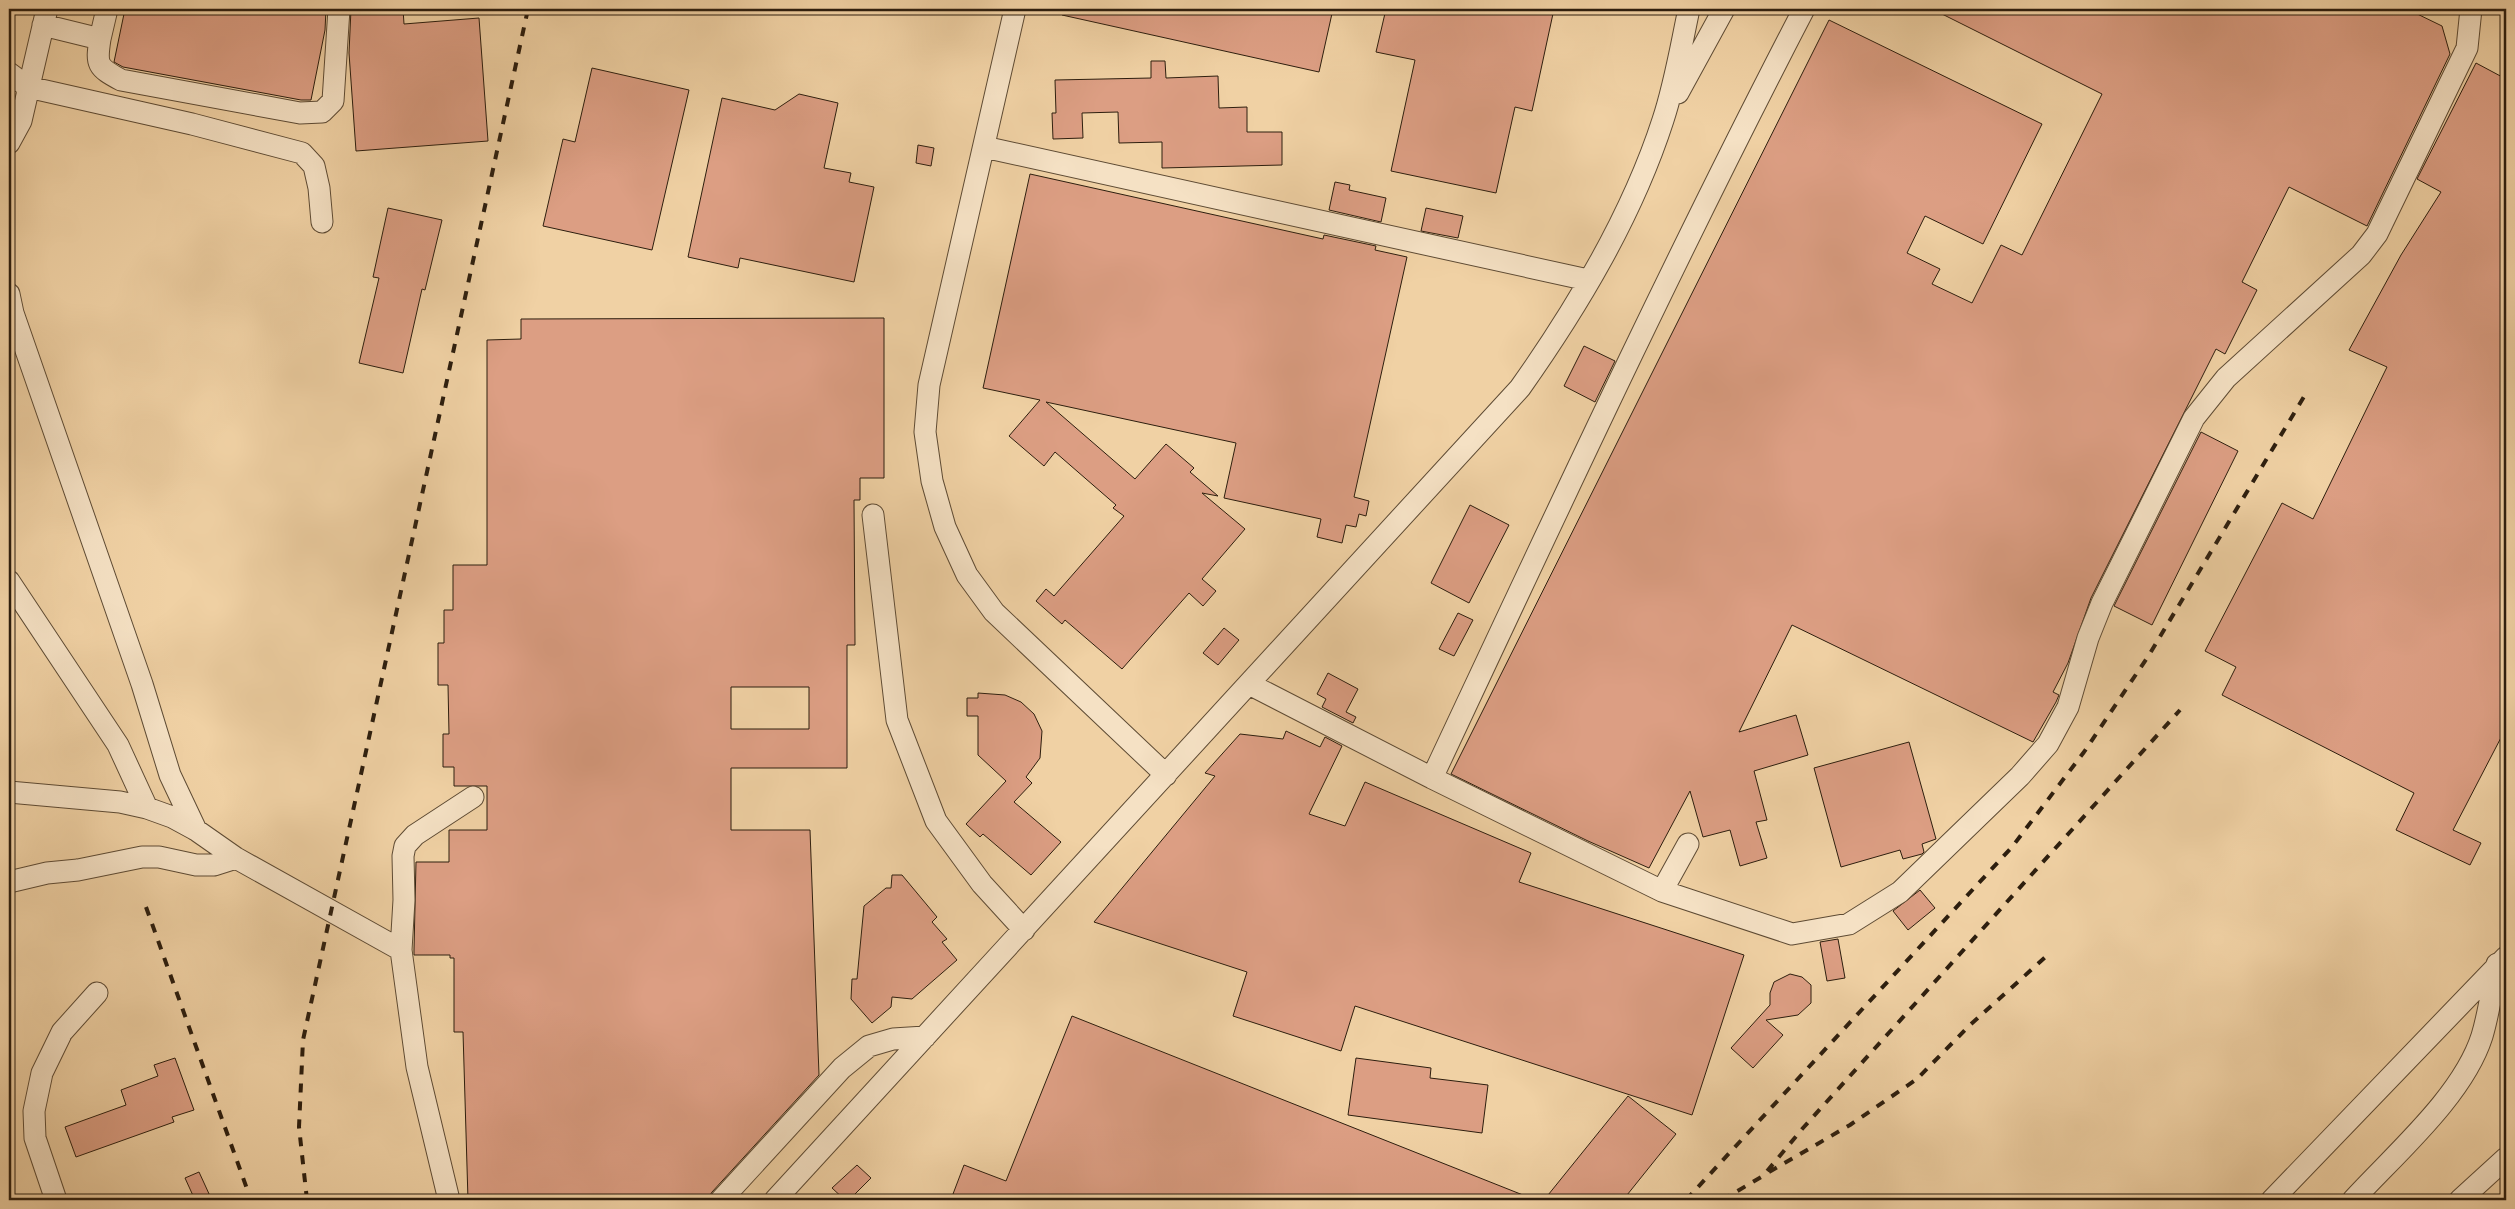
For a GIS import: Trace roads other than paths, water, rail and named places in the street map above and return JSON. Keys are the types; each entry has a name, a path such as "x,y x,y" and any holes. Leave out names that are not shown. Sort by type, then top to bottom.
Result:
{"street":[{"path":"108,9 97,59 103,70 121,80 300,113 322,112 333,101 339,9"},
{"path":"1015,9 929,386 925,432 932,481 943,517 967,575 994,612 1166,774"},
{"path":"1664,119 1689,9"},
{"path":"776,1200 1520,388 1552,343 1612,239 1641,179 1664,119 1724,9"},
{"path":"1432,778 1562,501 1740,133 1804,9"},
{"path":"1249,684 1432,778 1662,891 1792,934 1849,924 1900,892 2020,776 2048,744 2068,707 2088,638 2102,602 2194,418 2226,378 2360,255 2376,234 2467,48 2471,9"},
{"path":"9,143 21,121 45,17 100,39"},
{"path":"9,73 28,87 192,124 302,153 314,166 319,188 322,222"},
{"path":"984,147 1588,280"},
{"path":"9,294 13,313 142,684 170,775 196,830"},
{"path":"873,515 897,720 936,821 982,884 1024,930"},
{"path":"9,581 118,745 147,808"},
{"path":"9,792 72,796 120,802 147,808 196,830 236,858 372,932 401,950"},
{"path":"449,1200 417,1067 401,950 404,900 402,856 405,846 416,835 473,797"},
{"path":"1662,891 1688,844"},
{"path":"9,882 47,873 99,866 142,857 159,857 196,865 214,865 236,858"},
{"path":"2272,1200 2502,960"},
{"path":"2353,1200 2434,1113 2465,1075 2482,1036 2502,960"},
{"path":"56,1200 35,1138 34,1111 42,1072 62,1032 97,993"},
{"path":"720,1200 842,1068 868,1046 893,1039 926,1037"},
{"path":"2460,1200 2506,1158"}],"railway":[{"path":"307,1200 299,1127 303,1040 528,9"},
{"path":"1686,1200 2012,847 2084,752 2149,655 2305,395"},
{"path":"1722,1200 1763,1176 1803,1128 2180,710"},
{"path":"146,907 251,1200"},
{"path":"1769,1172 1850,1125 1917,1079 1969,1026 2051,952"}]}
